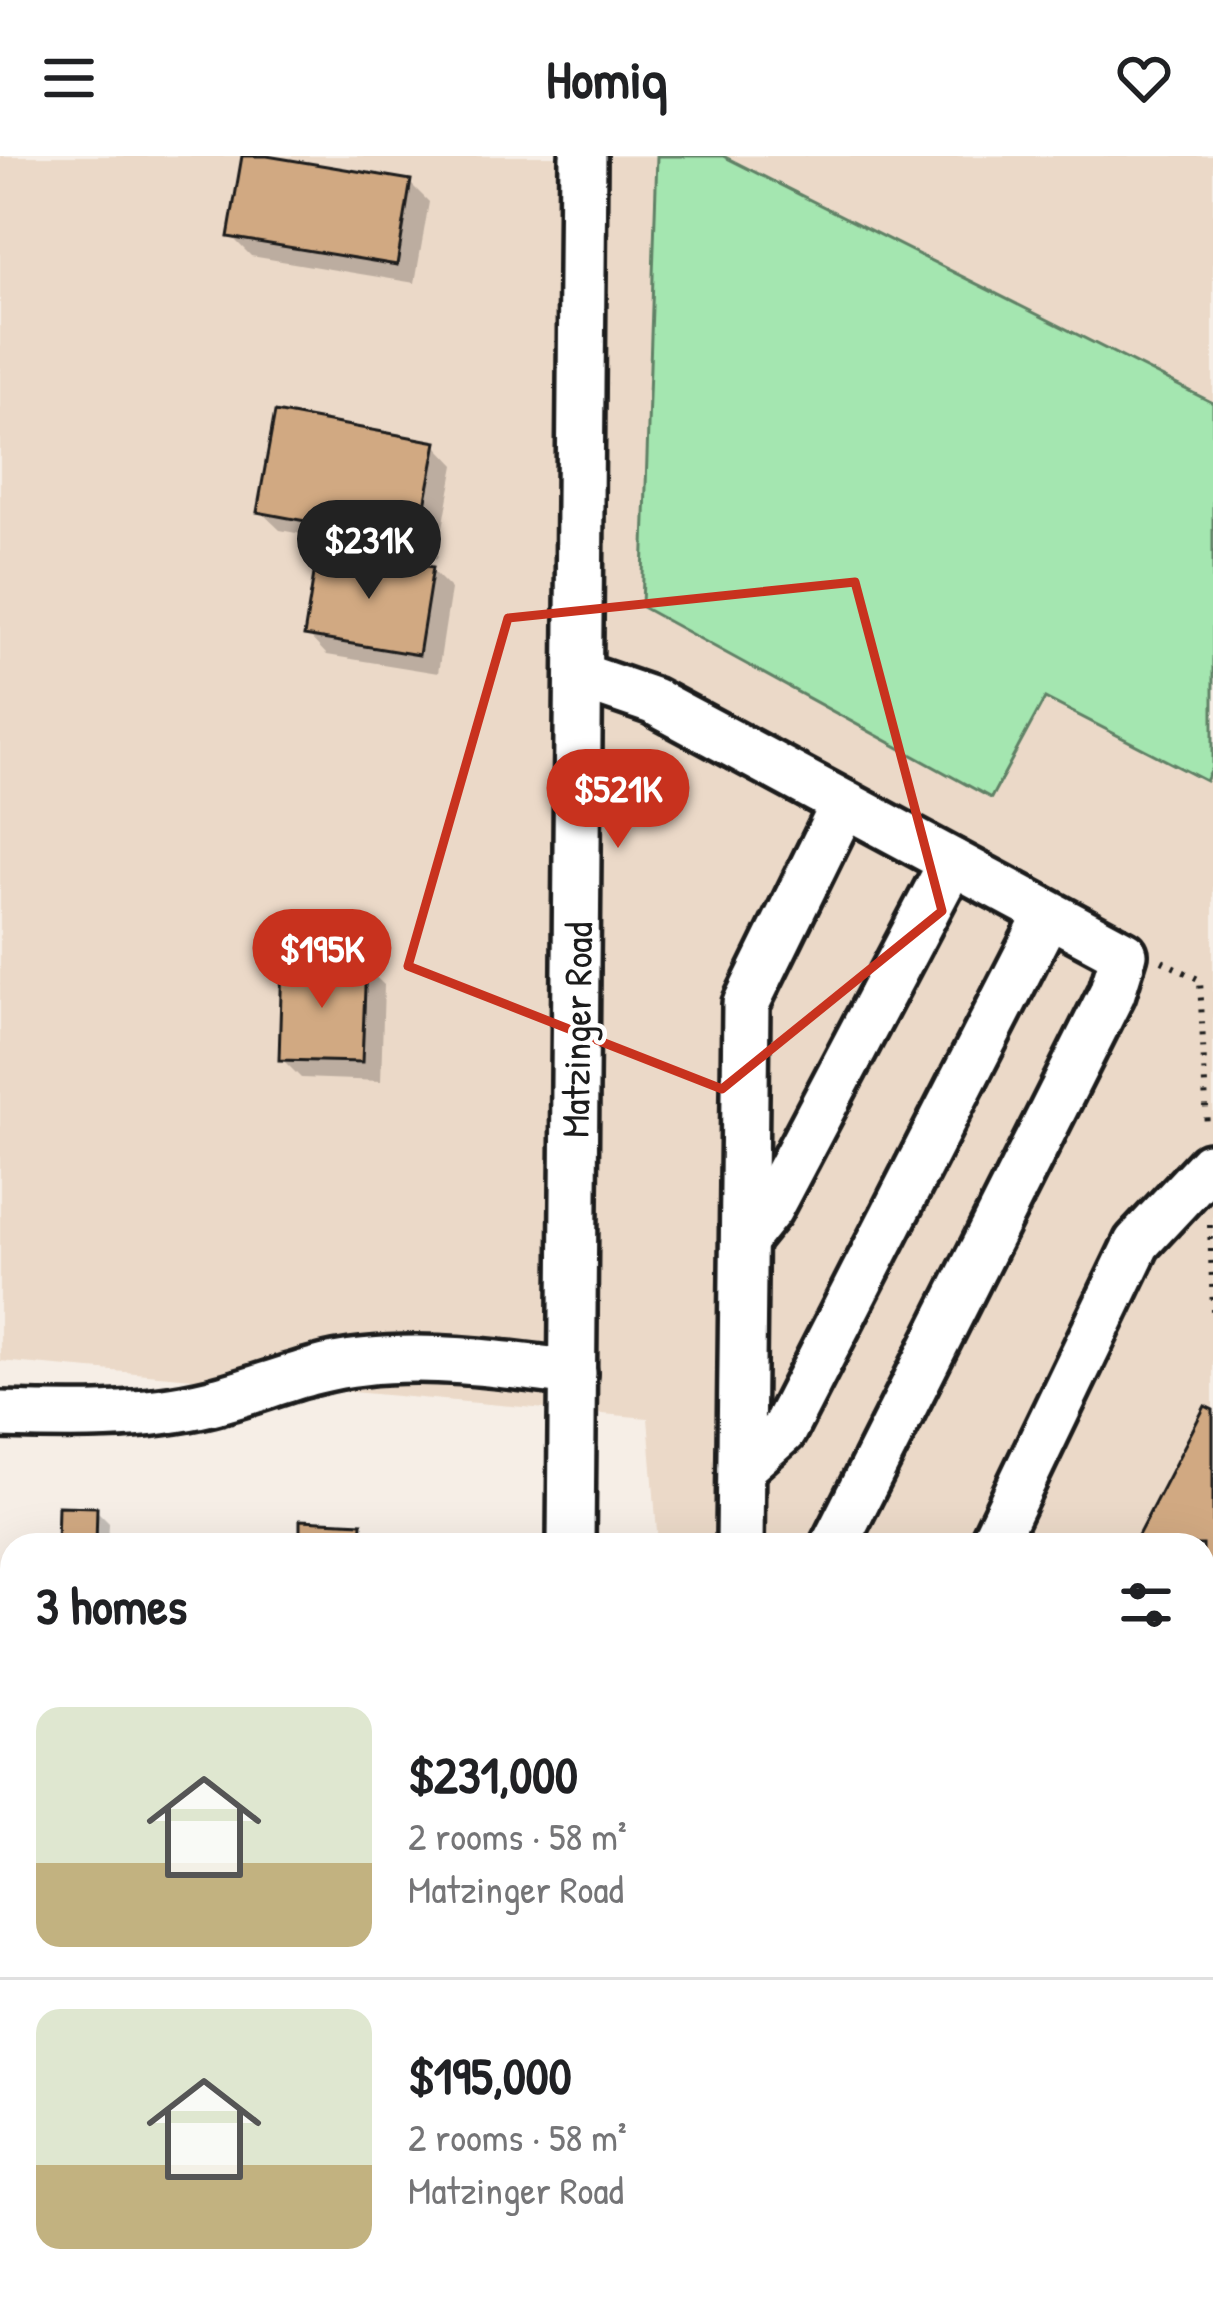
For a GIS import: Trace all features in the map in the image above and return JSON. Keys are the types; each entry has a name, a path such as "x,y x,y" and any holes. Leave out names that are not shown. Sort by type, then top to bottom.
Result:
{"street":[{"name":"Matzinger Road","path":"571,1533 583,156"},
{"path":"580,676 653,701 1124,954 1112,994 839,1533"},
{"path":"740,1533 746,1004 844,804"},
{"path":"744,1240 769,1209 952,862"},
{"path":"741,1468 783,1431 1048,914"},
{"path":"998,1533 1137,1243 1211,1167"},
{"path":"0,1415 154,1412 208,1403 340,1364 377,1360 464,1360 573,1372"}],"path":[{"path":"1124,954 1146,952 1200,980 1211,1167 1213,1311"}],"highlighted area":[{"path":"855,582 942,911 722,1089 408,966 508,618"}],"shaded area":[{"path":"0,156 1213,156 1213,1533 657,1533 648,1418 0,1361"}],"green space":[{"path":"657,156 723,156 1213,403 1213,768 1206,781 1045,698 991,798 642,607"}],"building":[{"path":"242,156 411,180 397,265 228,237"},
{"path":"275,412 437,442 418,542 257,512"},
{"path":"318,549 433,567 419,655 304,636"},
{"path":"282,960 366,963 362,1062 279,1060"},
{"path":"1205,1406 1213,1410 1213,1533 1139,1533"},
{"path":"58,1506 97,1507 96,1533 57,1533"},
{"path":"300,1520 362,1523 362,1533 300,1533"}]}
